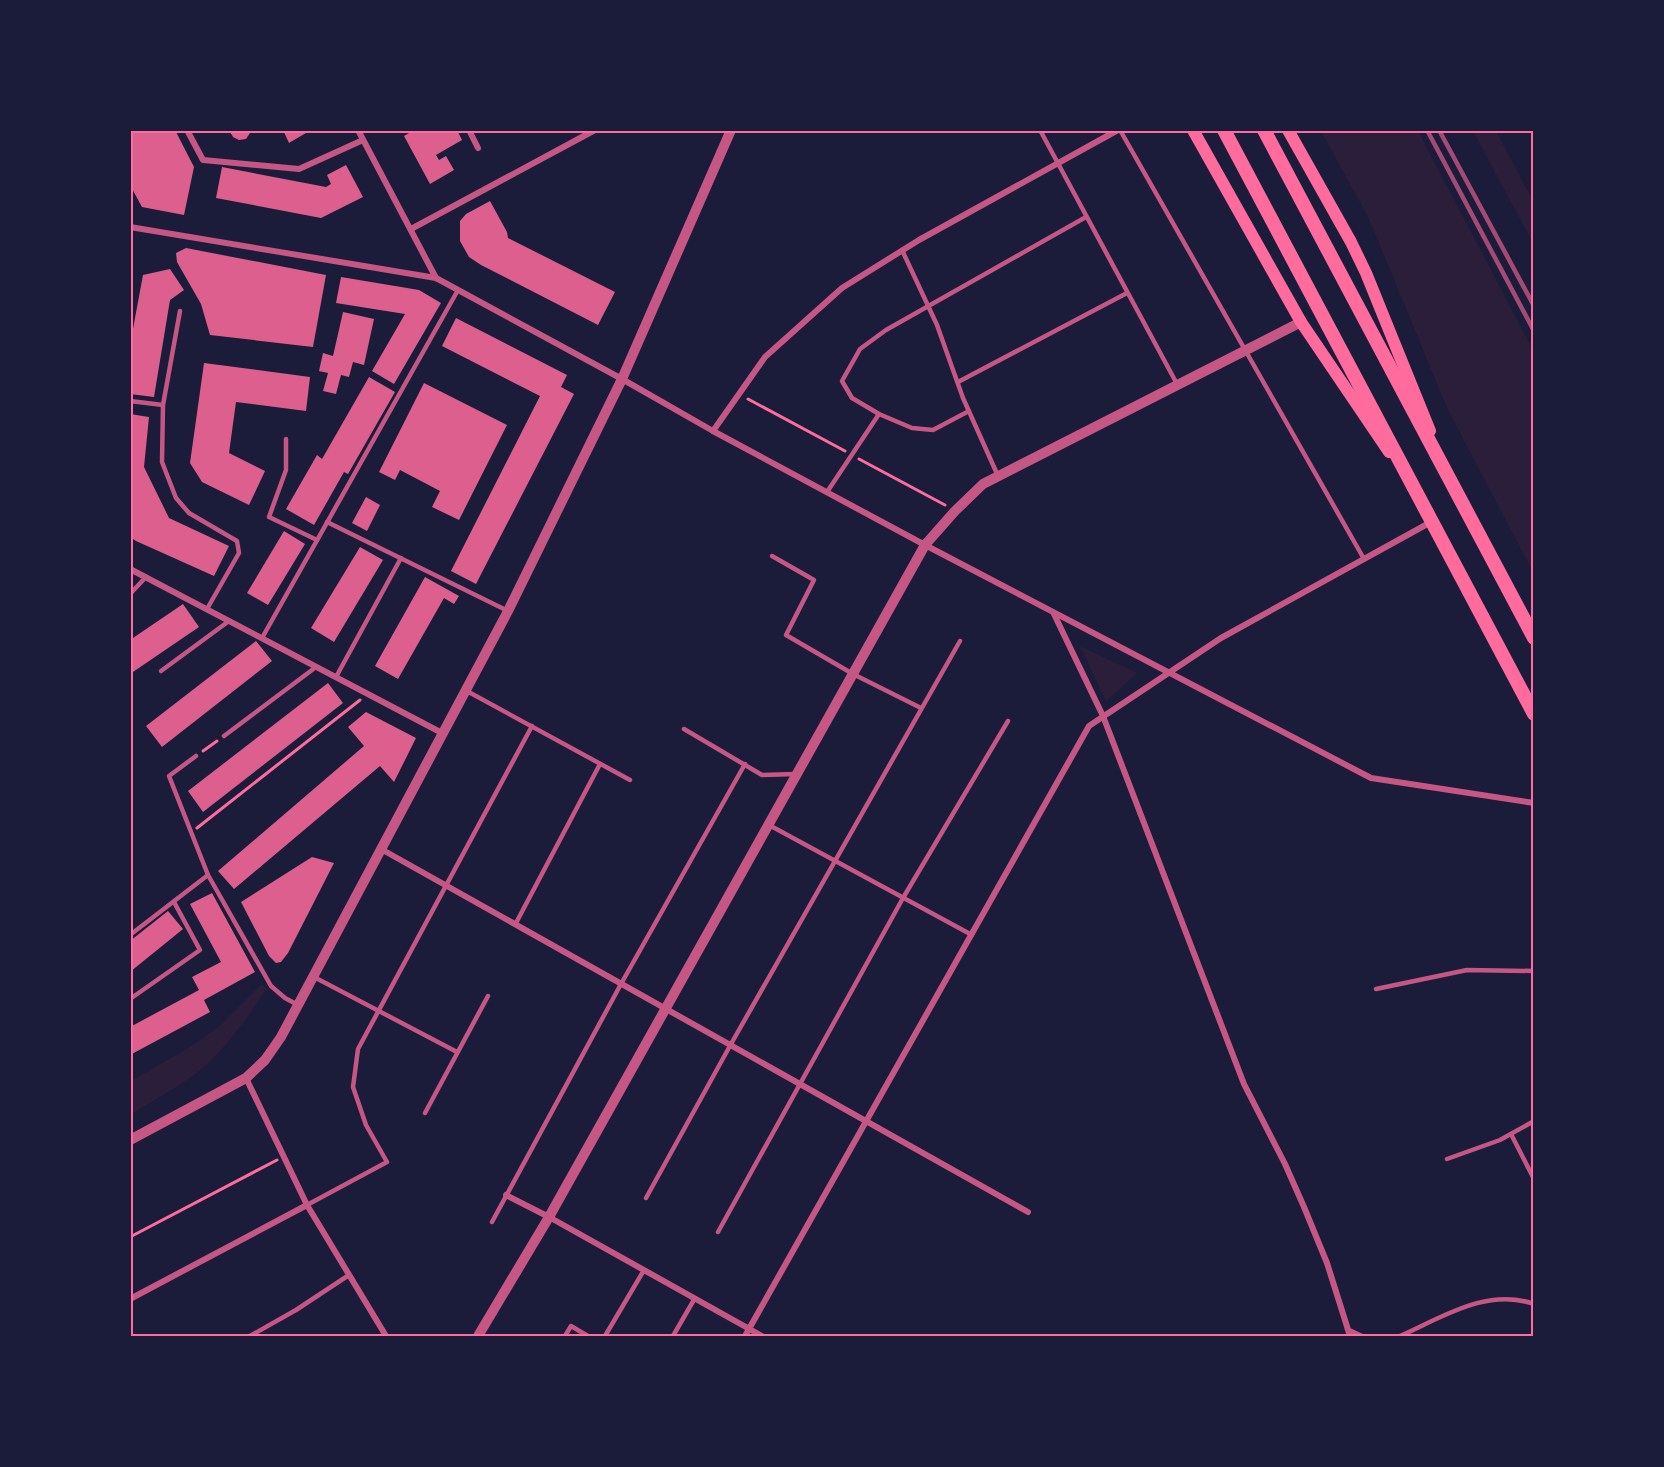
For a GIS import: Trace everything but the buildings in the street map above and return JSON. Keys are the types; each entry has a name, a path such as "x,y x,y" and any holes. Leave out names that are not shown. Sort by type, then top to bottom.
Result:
{"highway":[{"path":"1224,130 1533,714"},
{"path":"1266,133 1533,638"}],"main road":[{"path":"1192,130 1301,322 1414,489"},
{"path":"1288,130 1366,273 1450,480"}],"street":[{"path":"187,130 203,160 299,169 363,140"},
{"path":"358,130 436,278"},
{"path":"469,130 478,148"},
{"path":"411,229 595,130"},
{"path":"130,1140 246,1078 265,1060 281,1037 508,612 622,379 731,130"},
{"path":"713,431 765,357 842,288 902,250 1119,130"},
{"path":"130,227 436,278 925,545 1371,778 1533,803"},
{"path":"478,1336 549,1217 925,545 955,510 983,484 1301,322"},
{"path":"745,1336 1089,726 1221,638 1431,522"},
{"path":"130,569 442,733"},
{"path":"1054,613 1102,716 1244,1084 1285,1164 1323,1254 1350,1336"},
{"path":"381,849 868,1120 1028,1212"},
{"path":"246,1078 307,1206 384,1336"},
{"path":"506,1196 549,1217 762,1336"},
{"path":"130,1299 307,1206"}],"lane":[{"path":"1040,130 1178,384"},
{"path":"1119,130 1364,559"},
{"path":"969,411 933,430 912,428 879,414 852,398 842,381 860,349 886,330 1086,217"},
{"path":"902,250 938,325 969,411 998,476"},
{"path":"262,638 458,290"},
{"path":"958,382 1127,293"},
{"path":"180,311 163,405 162,462 176,498 189,513 237,541 239,553 207,609"},
{"path":"130,401 163,405"},
{"path":"827,492 879,414"},
{"path":"286,440 286,470 269,517 317,540"},
{"path":"327,522 508,612"},
{"path":"772,556 814,580 786,635 853,674 921,708"},
{"path":"336,677 400,558"},
{"path":"130,594 146,577"},
{"path":"161,671 229,621"},
{"path":"646,1198 960,641"},
{"path":"224,736 316,667"},
{"path":"465,690 630,780"},
{"path":"718,1232 903,898 1008,721"},
{"path":"307,1206 387,1162 366,1125 353,1087 358,1049 532,726"},
{"path":"684,729 762,775 796,774"},
{"path":"196,756 169,776 208,875 271,986 298,1005"},
{"path":"516,923 600,764"},
{"path":"492,1222 621,984 745,764"},
{"path":"769,825 972,935"},
{"path":"130,935 208,875"},
{"path":"130,999 200,950 174,902"},
{"path":"1376,989 1467,970 1533,971"},
{"path":"313,976 458,1052"},
{"path":"425,1113 488,996"},
{"path":"1447,1159 1500,1140 1533,1121"},
{"path":"1511,1134 1533,1179"},
{"path":"605,1336 644,1270"},
{"path":"250,1336 296,1310 349,1275"},
{"path":"1400,1336 1475,1302 1518,1298 1533,1304"},
{"path":"674,1336 695,1299"},
{"path":"565,1336 571,1326 588,1336"},
{"path":"1347,1329 1362,1336"}],"path":[{"path":"191,832 368,694"},
{"path":"196,756 224,736"},
{"path":"130,1237 284,1157"}],"shaded area":[{"path":"1321,131 1418,131 1533,350 1533,572 1447,408 1369,219"},
{"path":"1473,131 1496,131 1533,201 1533,243"},
{"path":"1080,646 1137,673 1106,701"},
{"path":"262,984 267,989 223,1048 205,1066 169,1092 131,1114 131,1081 190,1047 221,1025"}],"railway":[{"path":"1427,130 1534,331"},
{"path":"1439,130 1534,306"}]}
